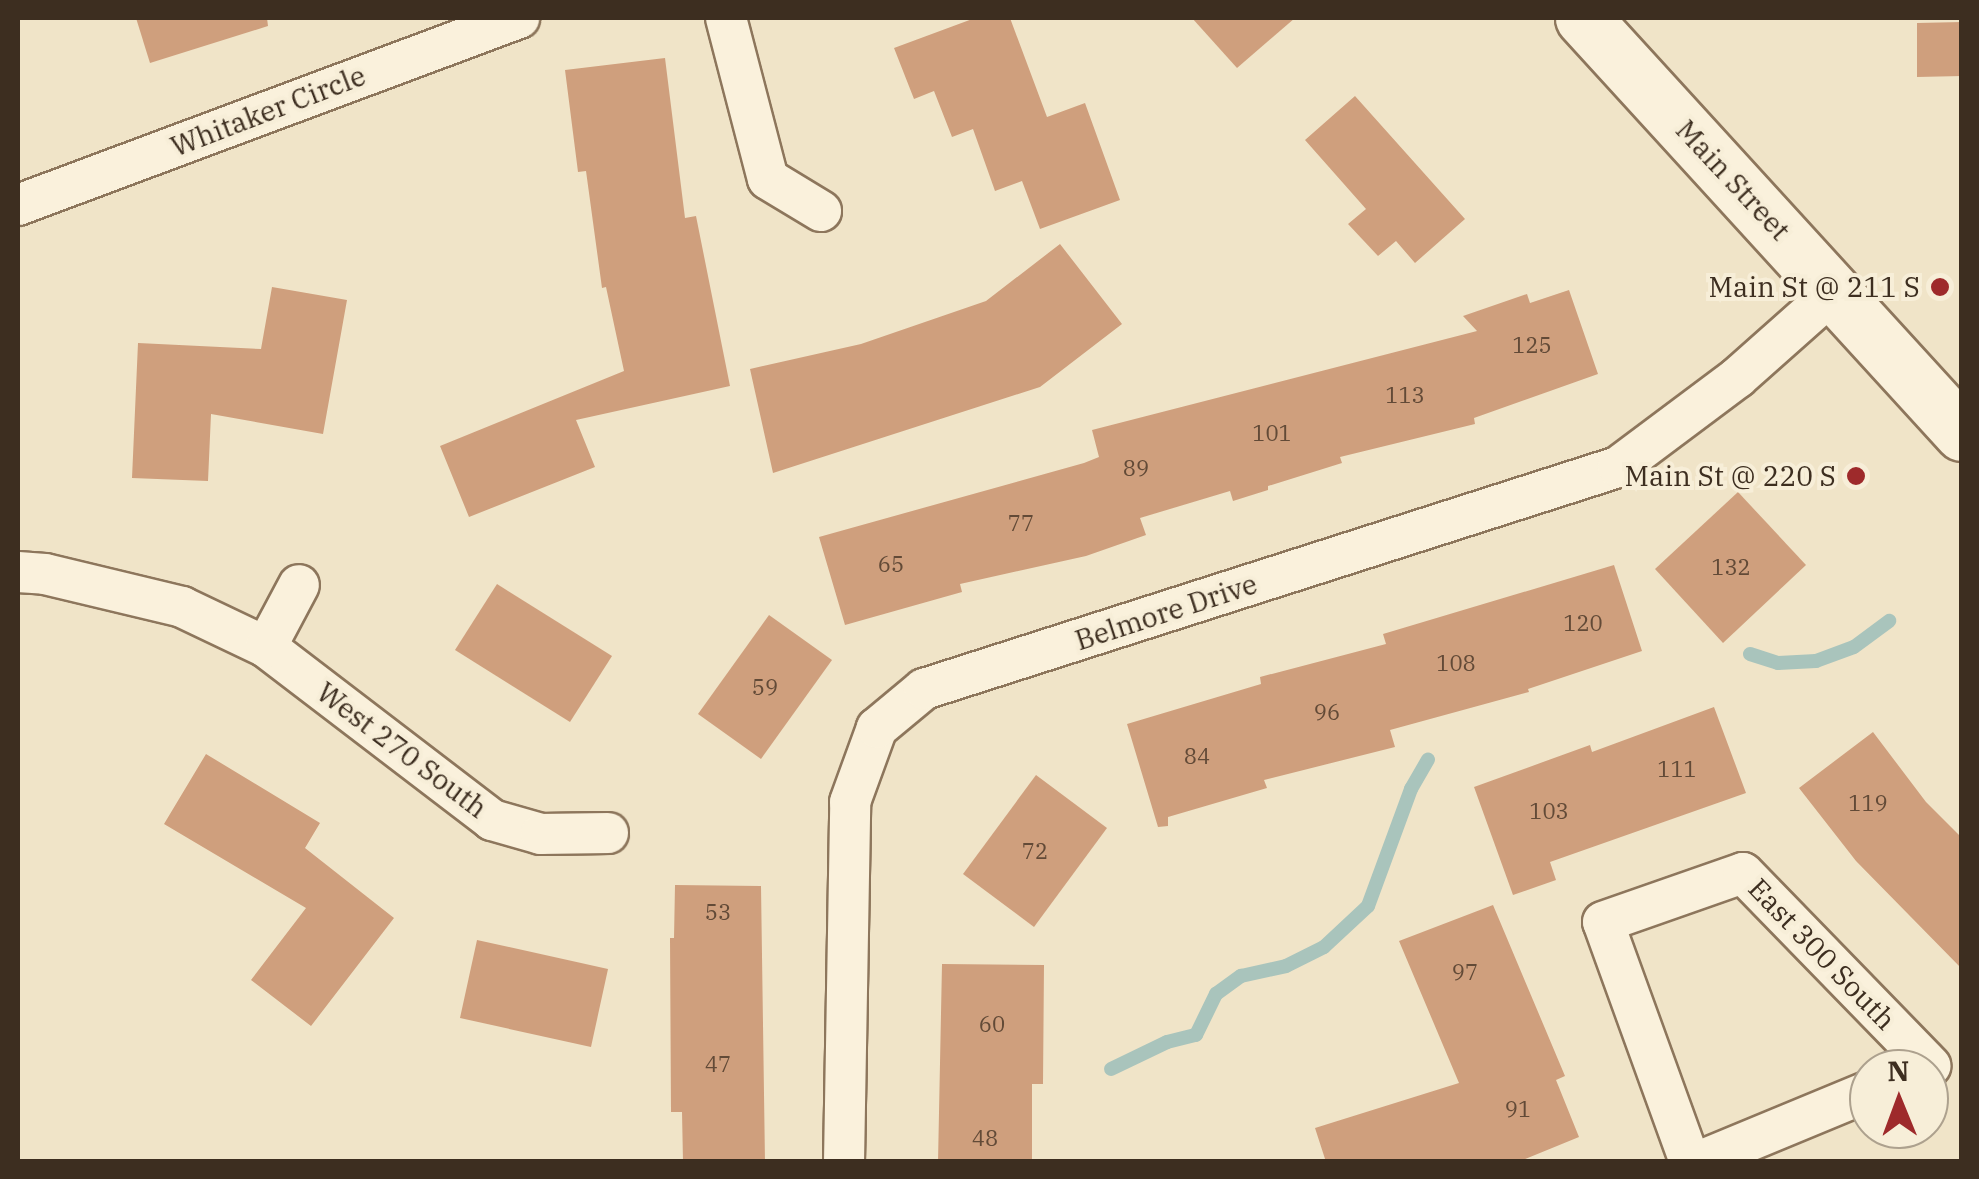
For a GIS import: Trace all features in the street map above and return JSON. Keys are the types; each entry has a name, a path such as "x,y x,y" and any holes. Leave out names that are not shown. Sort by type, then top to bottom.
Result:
{"main road":[{"name":"Main Street","path":"1584,18 1962,433"}],"street":[{"name":"Whitaker Circle","path":"18,205 519,18"},
{"path":"726,18 768,179 822,211"},
{"name":"Belmore Drive","path":"844,1162 850,802 878,728 924,689 1618,467 1737,378 1835,291"},
{"name":"West 270 South","path":"18,572 45,574 182,607 266,647 492,820 541,834 608,832"},
{"path":"266,647 299,585"},
{"name":"East 300 South","path":"1690,1162 1603,922 1743,872 1924,1049"},
{"path":"1698,1162 1849,1099"}],"building":[{"path":"136,18 267,18 268,26 150,63"},
{"path":"975,18 1010,18 1047,117 1085,103 1120,200 1040,229 1022,181 995,191 973,129 952,137 934,91 914,99 894,48"},
{"path":"1192,18 1295,18 1237,68"},
{"path":"1962,22 1962,76 1917,77 1917,23"},
{"path":"665,58 685,218 696,216 730,386 576,420 595,467 469,517 440,446 624,371 606,287 602,288 586,171 578,172 565,70"},
{"path":"1355,96 1465,219 1415,263 1396,241 1378,256 1348,224 1366,209 1305,140"},
{"path":"1060,244 1122,324 1040,387 773,473 750,369 861,344 986,301"},
{"path":"272,287 347,300 323,434 211,414 208,481 132,478 138,343 261,349"},
{"path":"1569,290 1598,374 1474,418 1475,424 1340,457 1342,463 1268,486 1268,490 1233,501 1230,491 1140,518 1146,535 1086,556 960,584 962,592 845,625 819,537 1084,463 1099,457 1092,430 1477,331 1463,316 1527,294 1530,303"},
{"path":"1738,492 1806,565 1723,643 1655,569"},
{"path":"1614,565 1642,651 1528,689 1529,692 1390,730 1395,747 1264,780 1267,788 1168,817 1168,826 1158,827 1127,724 1261,684 1260,677 1386,644 1383,634"},
{"path":"497,584 612,656 570,722 455,650"},
{"path":"769,615 832,660 761,759 698,714"},
{"path":"1714,707 1746,793 1550,862 1556,880 1513,895 1474,787 1590,745 1592,752"},
{"path":"1873,732 1926,802 1962,838 1962,969 1856,861 1799,788"},
{"path":"206,754 320,823 305,848 394,918 311,1026 251,980 306,908 164,824"},
{"path":"1036,775 1107,828 1034,927 963,874"},
{"path":"675,885 761,886 765,1162 683,1162 682,1112 671,1112 670,938 674,938"},
{"path":"1493,905 1565,1076 1556,1080 1579,1137 1518,1162 1326,1162 1315,1128 1459,1083 1399,941"},
{"path":"477,940 608,969 591,1047 460,1018"},
{"path":"942,964 1044,965 1043,1084 1032,1084 1032,1162 938,1162"}],"waterway":[{"path":"1750,654 1778,663 1816,661 1854,647 1889,621"},
{"path":"1111,1069 1167,1042 1196,1035 1216,994 1241,976 1286,966 1324,947 1368,906 1411,789 1428,760"}],"place":[{"name":"Main St @ 211 S","path":"1940,287"},
{"name":"Main St @ 220 S","path":"1856,476"}]}
